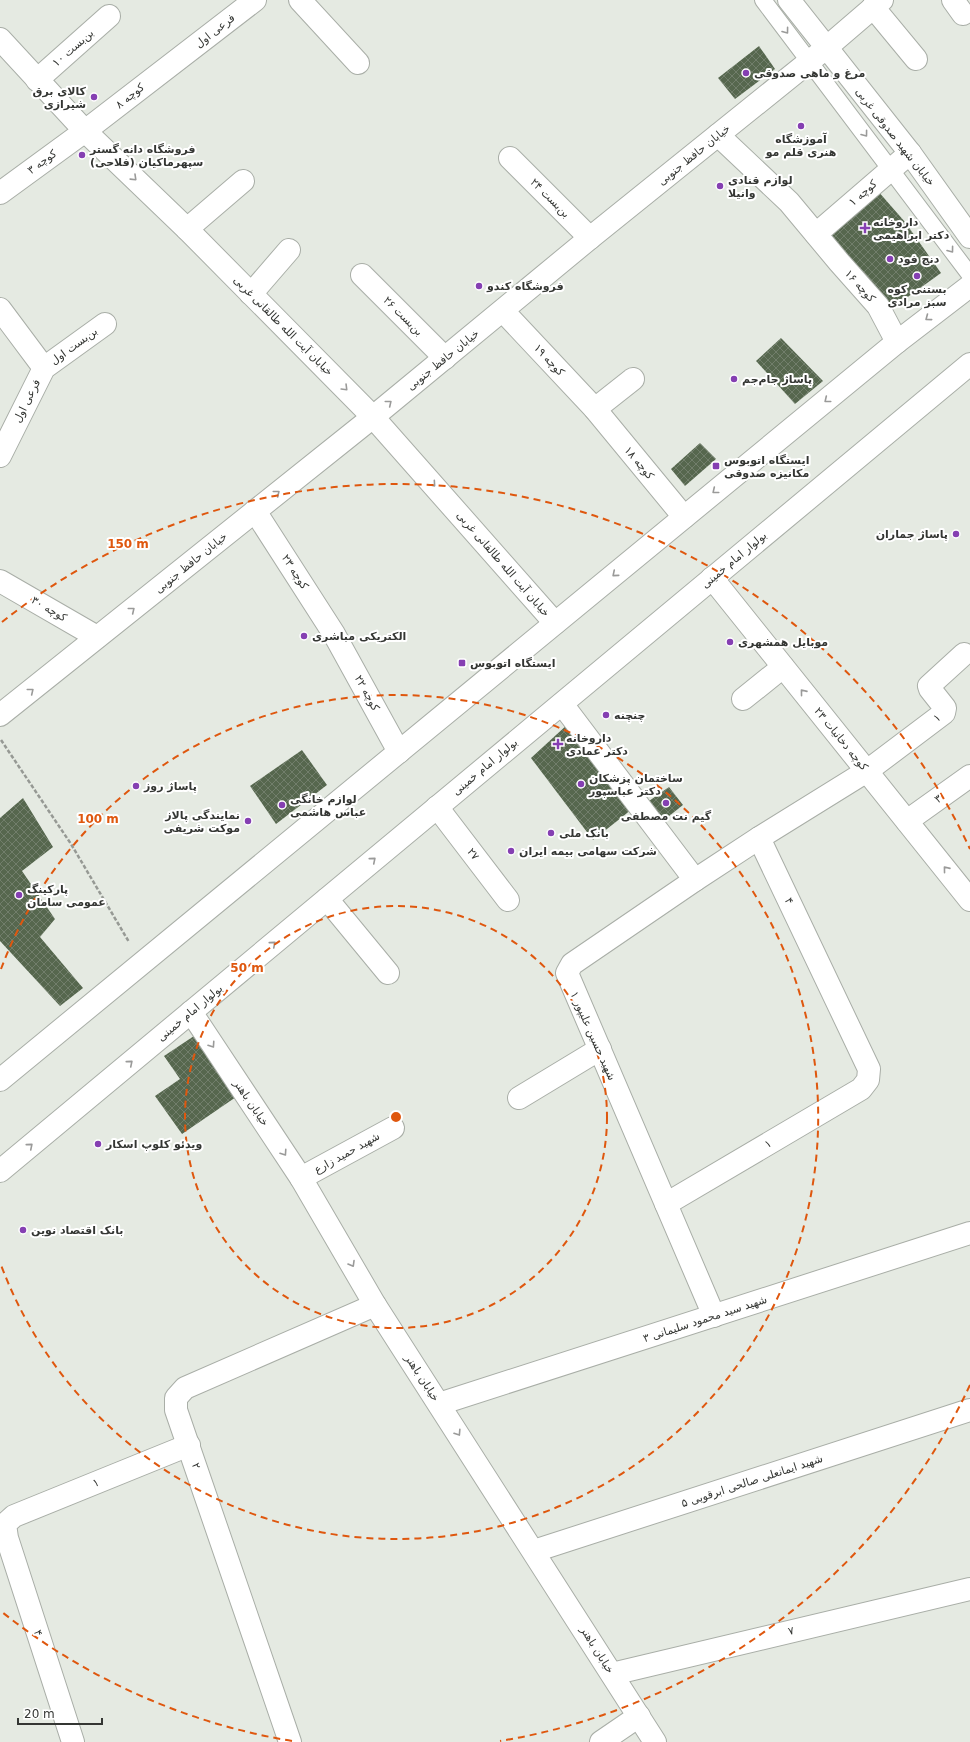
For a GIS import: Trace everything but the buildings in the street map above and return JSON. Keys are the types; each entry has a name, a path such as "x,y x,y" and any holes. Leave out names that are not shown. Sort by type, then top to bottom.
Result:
{"street":[{"name":"فرعی اول","path":"176,61 255,0"},
{"path":"300,0 358,63"},
{"name":"خیابان شهید صدوقی غربی","path":"789,0 818,54 910,153 970,238"},
{"path":"878,4 916,58"},
{"name":"خیابان حافظ جنوبی","path":"4,705 97,637 373,417 878,4"},
{"name":"بن‌بست ۱۰","path":"37,80 109,16"},
{"name":"خیابان آیت الله طالقانی غربی","path":"0,39 85,131 187,229 373,417 555,623"},
{"name":"کوچه ۸","path":"85,131 176,61"},
{"name":"کوچه ۳","path":"0,193 85,131"},
{"name":"کوچه ۱۶","path":"718,135 789,202 878,306 897,342"},
{"name":"کوچه ۱","path":"816,234 910,153"},
{"name":"بن‌بست ۲۴","path":"510,158 590,238"},
{"path":"187,229 243,181"},
{"path":"251,294 289,250"},
{"name":"بن‌بست ۲۶","path":"362,275 445,358"},
{"path":"0,1080 897,342 970,286"},
{"path":"0,309 44,368"},
{"name":"کوچه ۱۹","path":"503,311 595,409"},
{"name":"بن‌بست اول","path":"44,368 105,324"},
{"name":"بولوار امام خمینی","path":"0,1170 970,364"},
{"name":"فرعی اول","path":"0,456 44,368"},
{"path":"595,409 633,379"},
{"name":"کوچه ۱۸","path":"595,409 684,517"},
{"name":"کوچه ۲۳","path":"255,511 334,634"},
{"name":"کوچه دخانیات ۲۳","path":"712,578 970,900"},
{"name":"کوچه ۳۰","path":"0,581 97,637"},
{"name":"کوچه ۲۲","path":"334,634 399,752"},
{"name":"۱","path":"867,771 944,713 945,708 929,686 964,654"},
{"path":"744,699 783,667"},
{"path":"562,704 695,880"},
{"path":"759,838 867,771"},
{"name":"۳","path":"907,821 970,776"},
{"name":"۲۷","path":"437,807 508,900"},
{"name":"شهید حسین علیپور ۱","path":"714,1316 567,972 572,964 759,838"},
{"name":"۴","path":"759,838 869,1069 868,1080"},
{"path":"327,899 388,974"},
{"name":"خیابان باهنر","path":"191,1012 302,1178 375,1304 655,1742"},
{"path":"519,1098 600,1049"},
{"name":"۱","path":"666,1204 861,1089 868,1080"},
{"name":"شهید حمید زارع","path":"302,1178 393,1128"},
{"name":"شهید سید محمود سلیمانی ۳","path":"439,1404 970,1233"},
{"name":"۲","path":"290,1742 176,1410 176,1398 185,1388 375,1304"},
{"name":"شهید ایمانعلی صالحی ابرقویی ۵","path":"534,1551 970,1410"},
{"name":"۱","path":"5,1524 14,1516 189,1446"},
{"name":"۴","path":"5,1524 6,1538 73,1742"},
{"name":"۷","path":"612,1674 970,1589"},
{"path":"601,1742 639,1716"}],"lane":[{"path":"763,0 818,54 891,169 970,275"}],"path":[{"path":"0,738 71,844 142,964"}],"place":[{"name":"مرغ و ماهی صدوقی","path":"746,73"},
{"name":"کالای برق شیرازی","path":"94,97"},
{"name":"آموزشگاه هنری قلم مو","path":"801,126"},
{"name":"فروشگاه دانه گستر سپهرماکیان (فلاحی)","path":"82,155"},
{"name":"لوازم قنادی وانیلا","path":"720,186"},
{"name":"داروخانه دکتر ابراهیمی","path":"865,228"},
{"name":"دنج فود","path":"890,259"},
{"name":"بستنی کوه سبز مرادی","path":"917,276"},
{"name":"فروشگاه کندو","path":"479,286"},
{"name":"پاساژ جام‌جم","path":"734,379"},
{"name":"ایستگاه اتوبوس مکانیزه صدوقی","path":"716,466"},
{"name":"پاساژ جماران","path":"956,534"},
{"name":"الکتریکی مباشری","path":"304,636"},
{"name":"موبایل همشهری","path":"730,642"},
{"name":"ایستگاه اتوبوس","path":"462,663"},
{"name":"چنچنه","path":"606,715"},
{"name":"داروخانه دکتر عمادی","path":"558,744"},
{"name":"ساختمان پزشکان دکتر عباسپور","path":"581,784"},
{"name":"پاساژ روز","path":"136,786"},
{"name":"گیم نت مصطفی","path":"666,803"},
{"name":"لوازم خانگی عباس هاشمی","path":"282,805"},
{"name":"نمایندگی پالاز موکت شریفی","path":"248,821"},
{"name":"بانک ملی","path":"551,833"},
{"name":"شرکت سهامی بیمه ایران","path":"511,851"},
{"name":"پارکینگ عمومی سامان","path":"19,895"},
{"name":"ویدئو کلوپ اسکار","path":"98,1144"},
{"name":"بانک اقتصاد نوین","path":"23,1230"}]}
